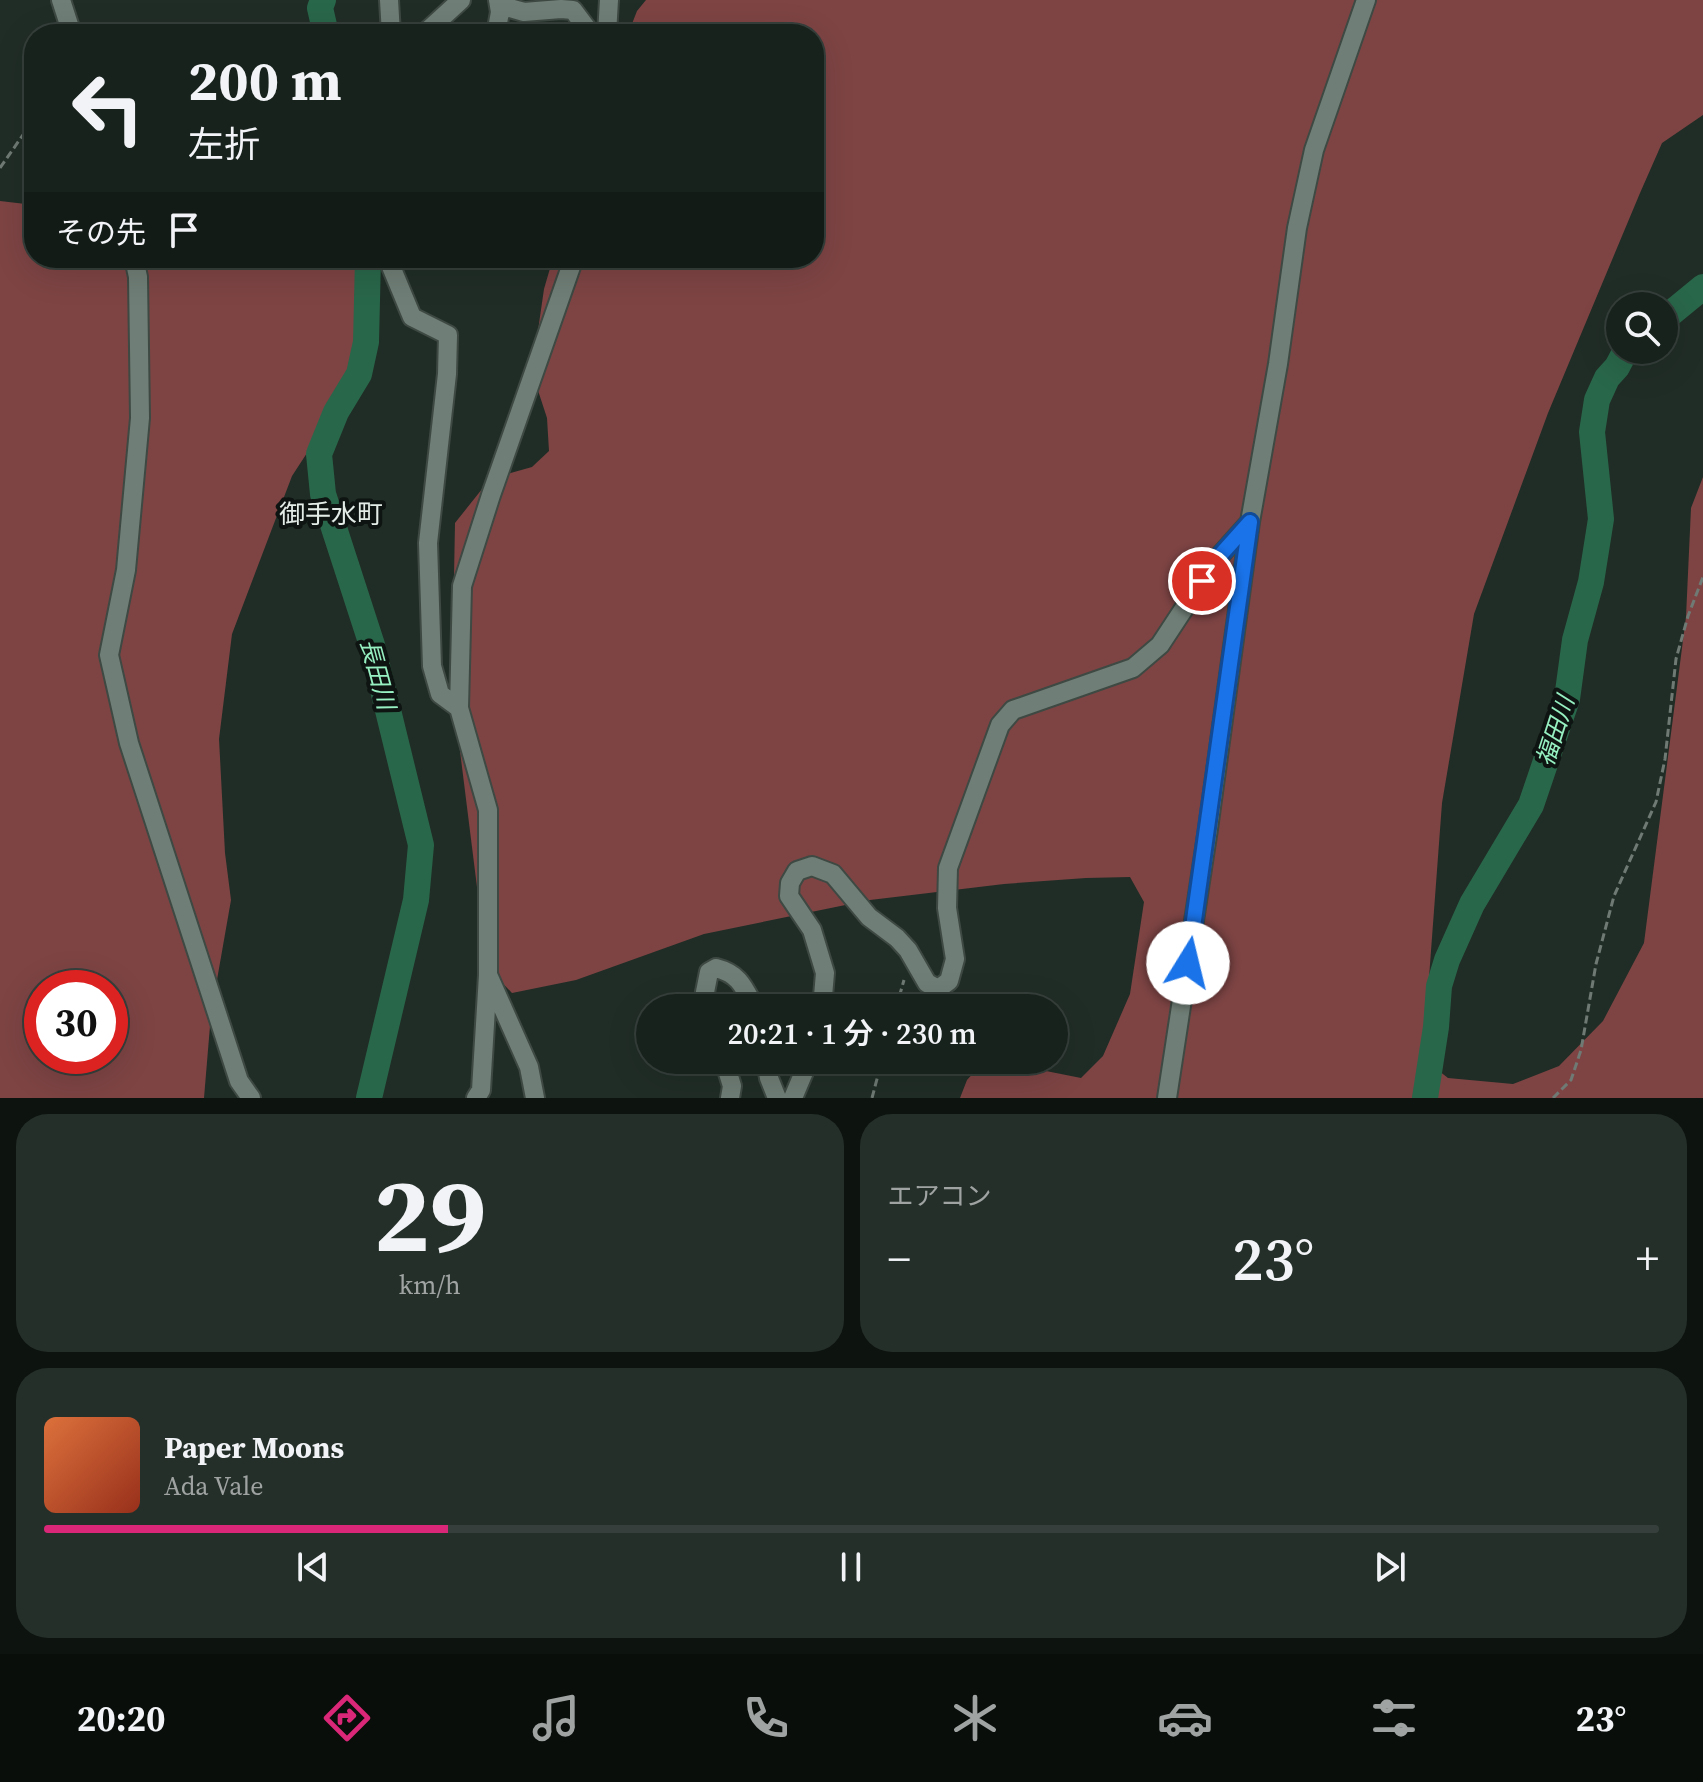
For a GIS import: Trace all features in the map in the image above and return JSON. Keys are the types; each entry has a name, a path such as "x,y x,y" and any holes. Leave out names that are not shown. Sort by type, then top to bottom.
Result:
{"street":[{"path":"61,0 69,24"},
{"path":"389,0 390,24"},
{"path":"435,24 461,0"},
{"path":"608,24 609,0"},
{"path":"1167,1098 1250,522 1278,364 1297,228 1314,150 1366,0"},
{"path":"498,3 498,24"},
{"path":"498,3 524,12 573,10 584,24"},
{"path":"136,268 140,418 126,570 109,655 129,743 239,1081 251,1098"},
{"path":"392,268 412,317 448,335 447,374 428,543 432,666 440,694 459,708"},
{"path":"476,1098 481,1090 488,975 488,810 459,708 462,586 570,268"},
{"path":"823,994 825,973 812,930 789,896 790,883 797,871 812,866 833,874 869,917 908,950 927,983 938,989 949,981 955,959 947,908 948,868 1000,725 1013,710 1133,668 1160,645 1216,560 1250,522"},
{"path":"706,994 709,972 716,968 729,971 747,994"},
{"path":"488,975 529,1067 535,1098"},
{"path":"728,1074 732,1086 730,1098"},
{"path":"768,1074 777,1098"},
{"path":"793,1098 803,1074"}],"path":[{"path":"0,168 24,133"},
{"path":"1553,1098 1571,1080 1581,1050 1596,964 1614,896 1656,802 1665,759 1676,659 1703,577"},
{"path":"900,994 904,980"},
{"path":"872,1098 878,1074"}],"shaded area":[{"path":"646,0 1703,0 1703,115 1662,143 1548,413 1474,614 1442,803 1425,1060 1448,1078 1513,1084 1559,1066 1603,1021 1644,943 1686,617 1691,508 1703,477 1703,1098 960,1098 972,1074 1061,1074 1081,1078 1103,1056 1130,994 1144,902 1130,877 1004,884 870,900 704,934 576,980 512,993 487,967 452,687 455,523 490,479 532,467 549,451 547,418 532,372 544,289 550,268 824,268 824,24 632,24"},
{"path":"0,201 24,204 24,268 371,268 368,319 359,373 292,476 232,634 219,739 225,853 231,900 211,1014 204,1098 0,1098"}],"waterway":[{"name":"長田川","path":"323,0 320,8 324,24"},
{"name":"長田川","path":"368,268 366,342 359,374 336,412 319,454 323,494 372,645 421,845 416,900 369,1098"},
{"name":"福田川","path":"1678,308 1703,287"},
{"name":"福田川","path":"1425,1098 1439,986 1447,960 1472,904 1531,805 1567,699 1575,640 1591,582 1601,519 1592,432 1597,400 1607,378 1619,364"}],"district":[{"name":"御手水町","path":"331,514"}],"route":[{"path":"1188,963 1250,522 1202,581"}]}
